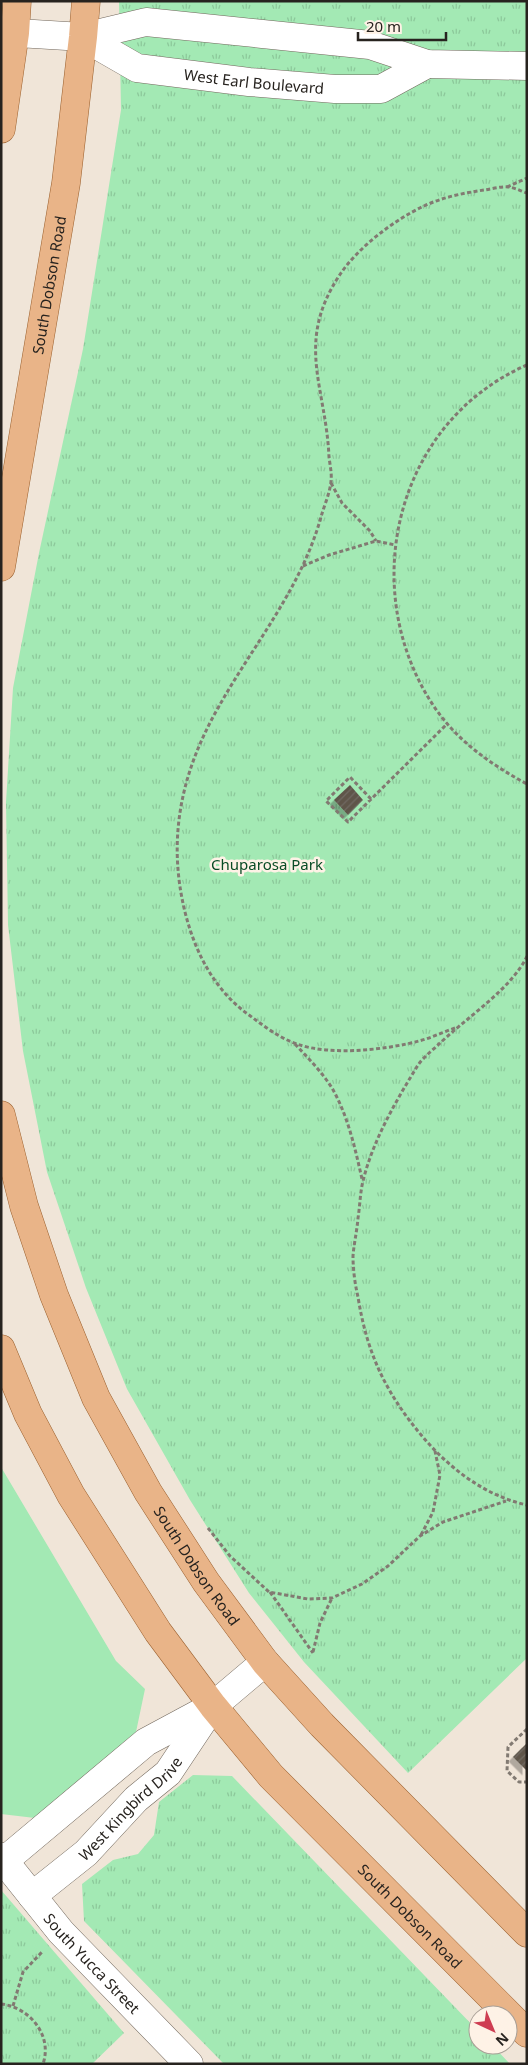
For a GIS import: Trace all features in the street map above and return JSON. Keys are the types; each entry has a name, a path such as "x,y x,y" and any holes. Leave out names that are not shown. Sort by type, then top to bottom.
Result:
{"main road":[{"path":"1,129 8,32 17,1"},
{"name":"South Dobson Road","path":"1,567 66,183 84,37 86,1"},
{"name":"South Dobson Road","path":"1,1115 24,1206 54,1296 96,1398 148,1492 206,1582 265,1662 322,1725 527,1933"},
{"name":"South Dobson Road","path":"1,1349 28,1414 71,1495 158,1632 213,1706 271,1776 527,2034"}],"street":[{"name":"West Earl Boulevard","path":"8,32 84,37 146,22 370,45 428,64 527,66"},
{"name":"West Earl Boulevard","path":"84,37 137,68 249,82 335,89 381,89 428,64"},
{"name":"West Kingbird Drive","path":"3,1859 88,1792 146,1742 213,1706 265,1662"},
{"name":"West Kingbird Drive","path":"32,1896 86,1853 136,1799 168,1772 213,1706"},
{"path":"88,1792 114,1823"},
{"name":"South Yucca Street","path":"3,1859 61,1932 189,2064"}],"path":[{"path":"454,1028 419,1041 355,1051 313,1048 295,1044 279,1036 241,1009 219,988 200,958 189,930 181,897 177,854 178,816 198,748 217,708 282,606 303,566 318,526 331,482 328,437 316,372 315,335 324,304 338,276 358,252 390,226 424,205 463,193 507,187 527,178"},
{"path":"507,187 527,193"},
{"path":"527,365 512,371 477,396 446,426 422,461 405,501 395,545 393,585 398,628 412,668 433,706 460,738 493,765 527,784"},
{"path":"331,482 342,502 370,531 376,541"},
{"path":"303,566 329,555 376,541 395,545"},
{"path":"371,798 350,777 326,801 348,822 448,723"},
{"path":"527,956 524,964 498,993 454,1028 420,1063 391,1110 363,1181 353,1256 362,1325 378,1372 402,1413 435,1451 469,1478 489,1492 507,1501 527,1505"},
{"path":"295,1044 313,1063 332,1088 348,1123 363,1181"},
{"path":"420,1536 433,1512 440,1475 435,1451"},
{"path":"269,1592 308,1599 332,1598 368,1580 388,1566 420,1536 443,1522 507,1501"},
{"path":"207,1526 230,1556 269,1592 313,1653 320,1623 332,1598"},
{"path":"527,1729 508,1747 507,1771 519,1782 527,1782"},
{"path":"12,2006 23,1972 61,1932"},
{"path":"1,2004 12,2006 28,2014 42,2033 45,2054 43,2064"}],"green space":[{"name":"Chuparosa Park","path":"119,1 527,1 527,1658 408,1773 304,1662 249,1593 190,1500 127,1389 86,1288 47,1172 23,1051 8,925 6,802 13,688 39,553 83,349 121,110"},
{"path":"1,1467 116,1661 145,1689 136,1732 35,1818 1,1814"},
{"path":"193,1775 232,1776 468,2021 468,2055 501,2055 510,2064 224,2064 84,1921 82,1884 113,1860 138,1854 154,1835 159,1802"},
{"path":"1,1890 124,2033 92,2064 1,2064"}],"building":[{"path":"350,785 363,800 348,815 334,800"},
{"path":"527,1743 527,1771 513,1757"}]}
